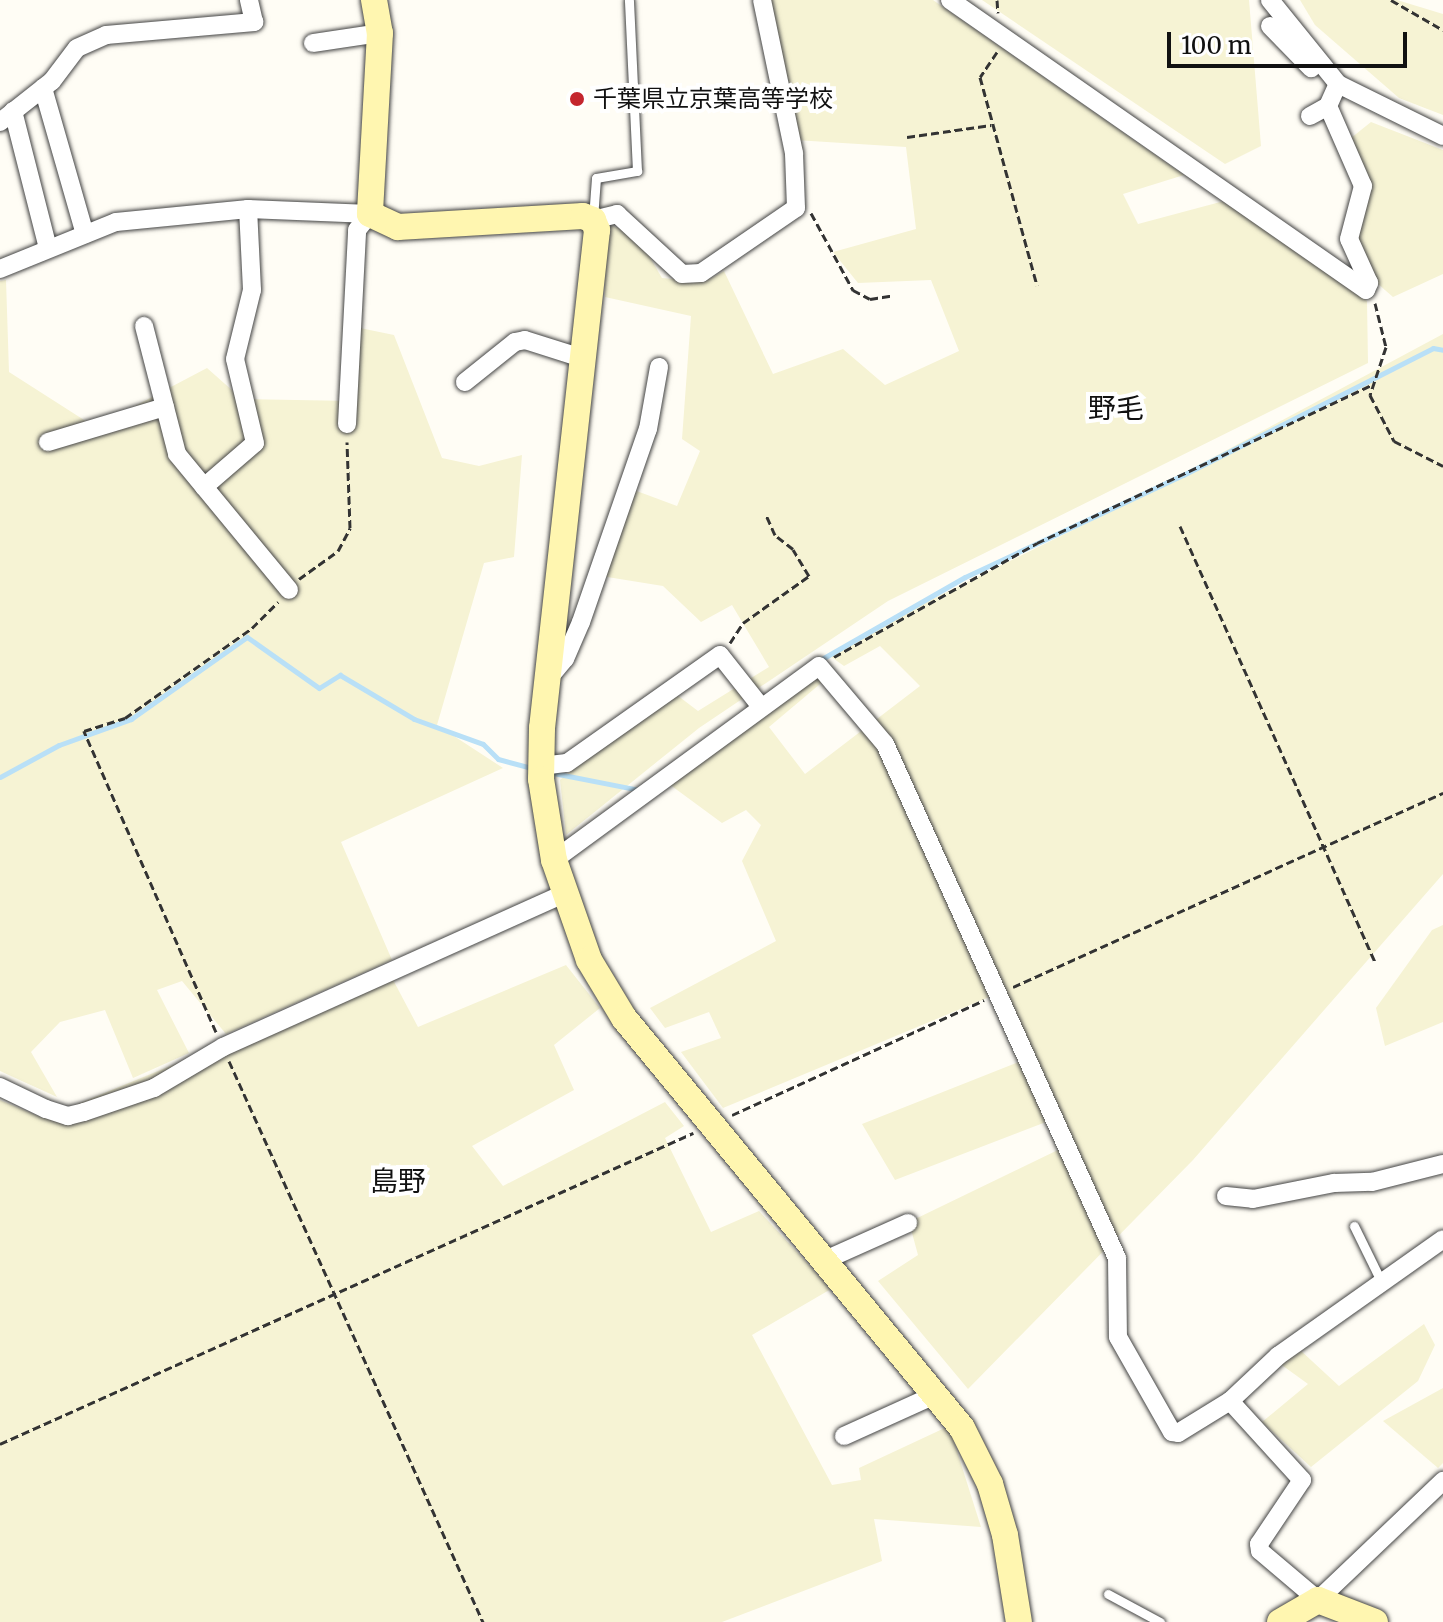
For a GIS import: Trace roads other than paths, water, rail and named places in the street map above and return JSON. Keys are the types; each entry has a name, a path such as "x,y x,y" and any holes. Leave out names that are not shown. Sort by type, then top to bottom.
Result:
{"street":[{"path":"48,248 7,116 43,88 77,48 106,35 254,22 249,0"},
{"path":"347,424 357,230 370,214 380,33 374,0"},
{"path":"0,269 116,222 248,209 370,214 398,227 583,216 593,220 617,214 682,274 701,273 796,208 794,153 762,0"},
{"path":"950,0 1366,290 1369,283 1349,239 1363,186 1334,95 1270,0"},
{"path":"1270,26 1334,95 1382,110 1443,136"},
{"path":"313,43 380,33"},
{"path":"43,88 85,234"},
{"path":"1310,116 1334,95"},
{"path":"204,487 255,443 235,359 252,290 248,209"},
{"path":"593,220 597,230 546,681 541,766 554,860 564,894 603,987 962,1428 990,1484 1005,1535 1019,1622"},
{"path":"144,326 177,454 289,590"},
{"path":"465,382 515,342 525,340 582,358"},
{"path":"546,681 565,659 581,622 648,429 659,367"},
{"path":"48,442 165,407"},
{"path":"541,766 567,763 720,655 761,707"},
{"path":"554,860 819,666 885,744 994,996 1117,1258 1118,1337 1172,1432 1178,1433 1230,1401 1278,1356 1443,1239"},
{"path":"0,1087 68,1116 154,1088 223,1047 564,894"},
{"path":"1226,1196 1253,1199 1334,1183 1372,1182 1443,1164"},
{"path":"825,1260 908,1223"},
{"path":"844,1436 937,1394"},
{"path":"1230,1401 1302,1480 1259,1544 1260,1551 1318,1600 1375,1622"},
{"path":"1280,1622 1318,1600 1443,1481"}],"lane":[{"path":"593,220 596,178 637,171 629,0"},
{"path":"1354,1226 1381,1281"},
{"path":"1108,1594 1160,1622"}],"waterway":[{"path":"820,660 965,577 1183,475 1433,348 1443,350"},
{"path":"0,777 59,745 131,719 247,637 319,688 340,675 414,719 483,744 498,759 535,769"},
{"path":"548,772 640,790"}],"place":[{"name":"千葉県立京葉高等学校","path":"577,99"}],"district":[{"name":"野毛","path":"1116,408"},
{"name":"島野","path":"398,1181"}]}
